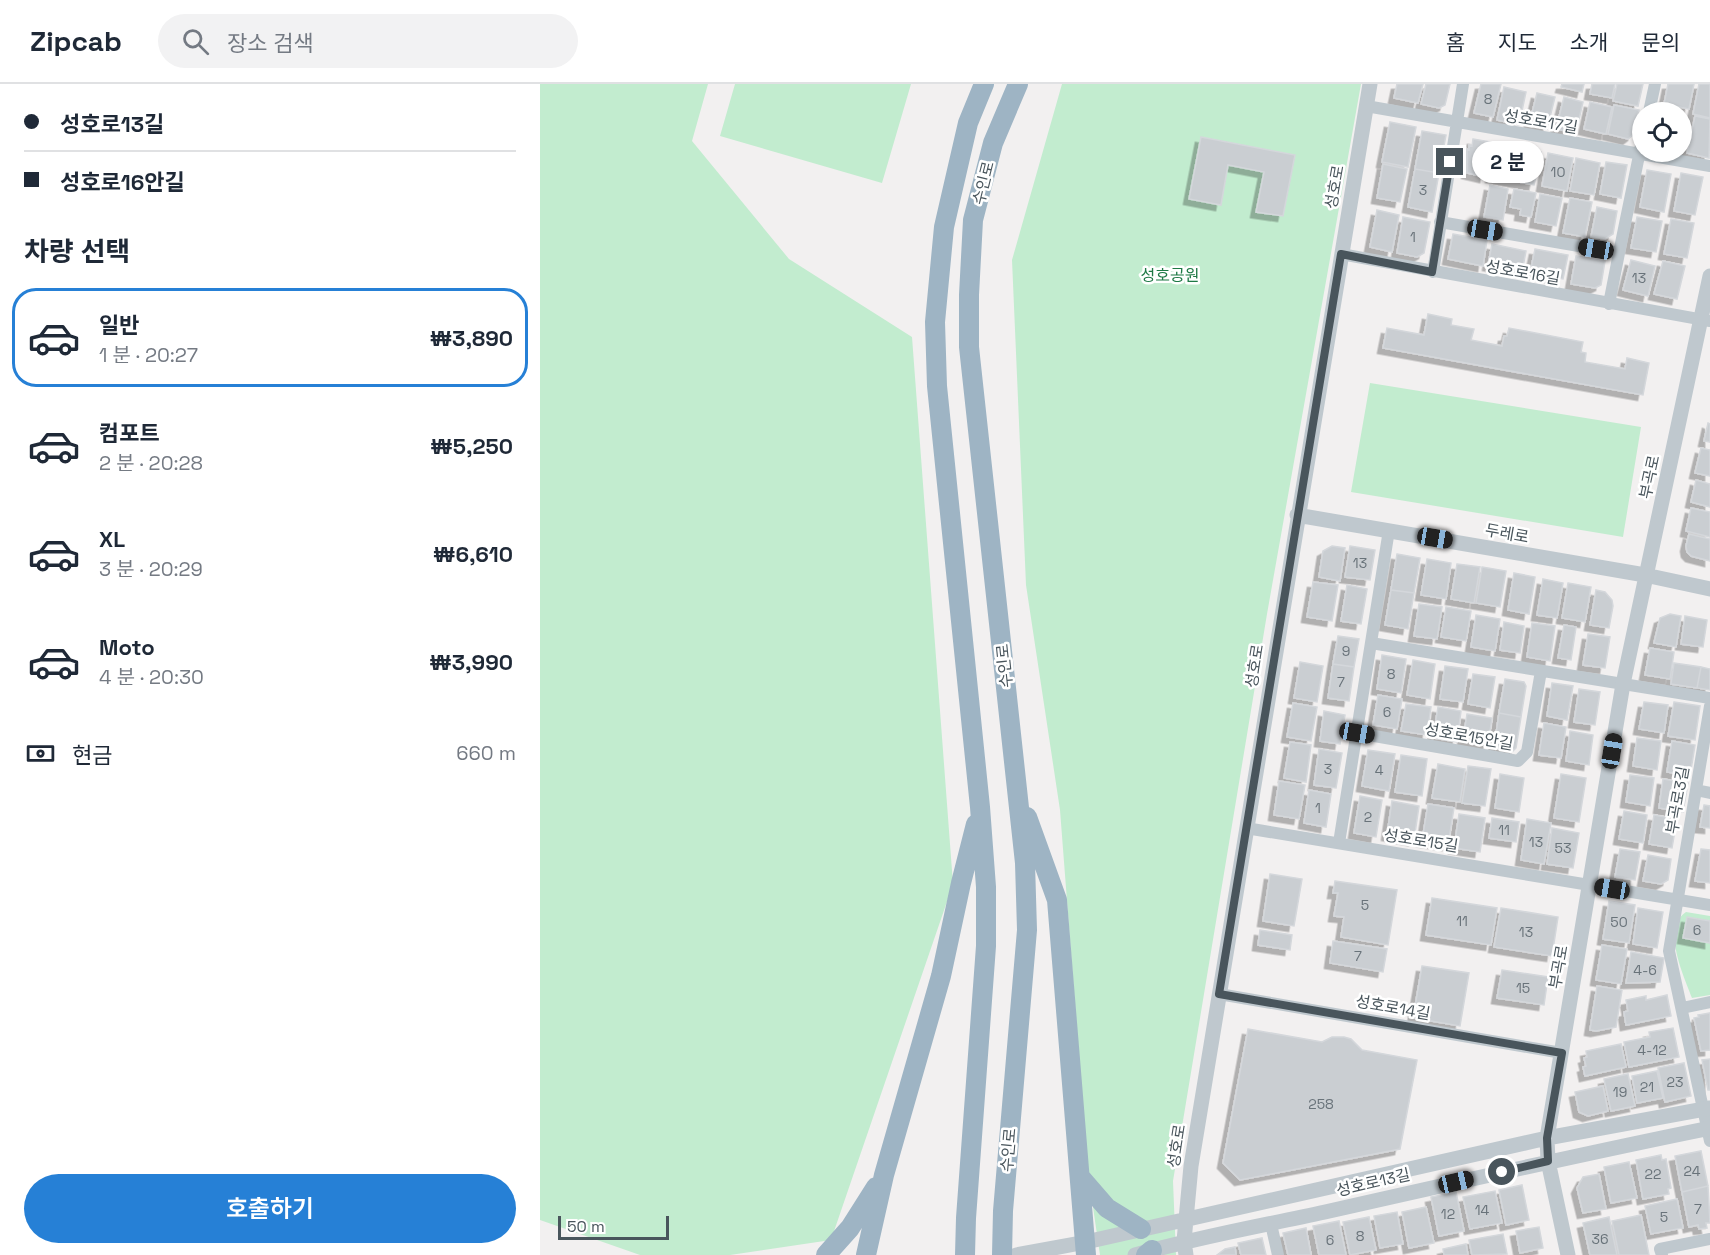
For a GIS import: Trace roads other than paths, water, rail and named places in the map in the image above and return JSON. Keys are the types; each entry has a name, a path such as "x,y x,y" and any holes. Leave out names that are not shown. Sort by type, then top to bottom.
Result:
{"highway":[{"name":"수인로","path":"965,1255 986,946 986,887 980,807 936,386 935,322 944,227 968,123 984,84"},
{"name":"수인로","path":"1002,1255 1003,1211 1027,930 1025,862 969,347 969,295 973,220 993,143 1018,84"},
{"path":"1018,793 1058,900 1086,1248"},
{"path":"866,1255 884,1175 941,976 980,807"},
{"path":"826,1255 850,1228 884,1175"},
{"path":"1081,1178 1107,1208 1141,1229"}],"street":[{"name":"성호로","path":"1185,1248 1185,1218 1191,1166 1370,84"},
{"path":"1432,272 1463,84"},
{"path":"1651,102 1655,84"},
{"name":"성호로17길","path":"1366,106 1632,153"},
{"path":"1609,304 1637,162"},
{"name":"성호로17길","path":"1686,162 1710,166"},
{"path":"1440,222 1619,253"},
{"name":"성호로16길","path":"1341,254 1705,320"},
{"name":"부곡로","path":"1568,1255 1548,1161 1547,1138 1623,684 1645,575 1705,320 1710,276"},
{"name":"두레로","path":"1297,515 1710,588"},
{"path":"1339,843 1389,530"},
{"path":"1371,643 1710,698"},
{"name":"성호로15안길","path":"1357,733 1518,761 1527,752 1541,671"},
{"name":"부곡로3길","path":"1709,1132 1706,1109 1669,951 1710,706"},
{"path":"1696,790 1710,793"},
{"name":"성호로15길","path":"1246,828 1591,885"},
{"path":"1591,885 1710,905"},
{"name":"성호로14길","path":"1219,994 1562,1053"},
{"path":"1682,1008 1710,1002"},
{"name":"성호로13길","path":"1016,1255 1086,1248 1141,1229 1185,1218 1547,1138 1706,1109"},
{"name":"성호로13길","path":"1144,1253 1185,1248 1271,1224 1548,1161 1709,1132"},
{"path":"1271,1224 1278,1255"},
{"path":"1662,1255 1660,1249 1710,1239"}],"park label":[{"name":"성호공원","path":"1170,275"}]}
